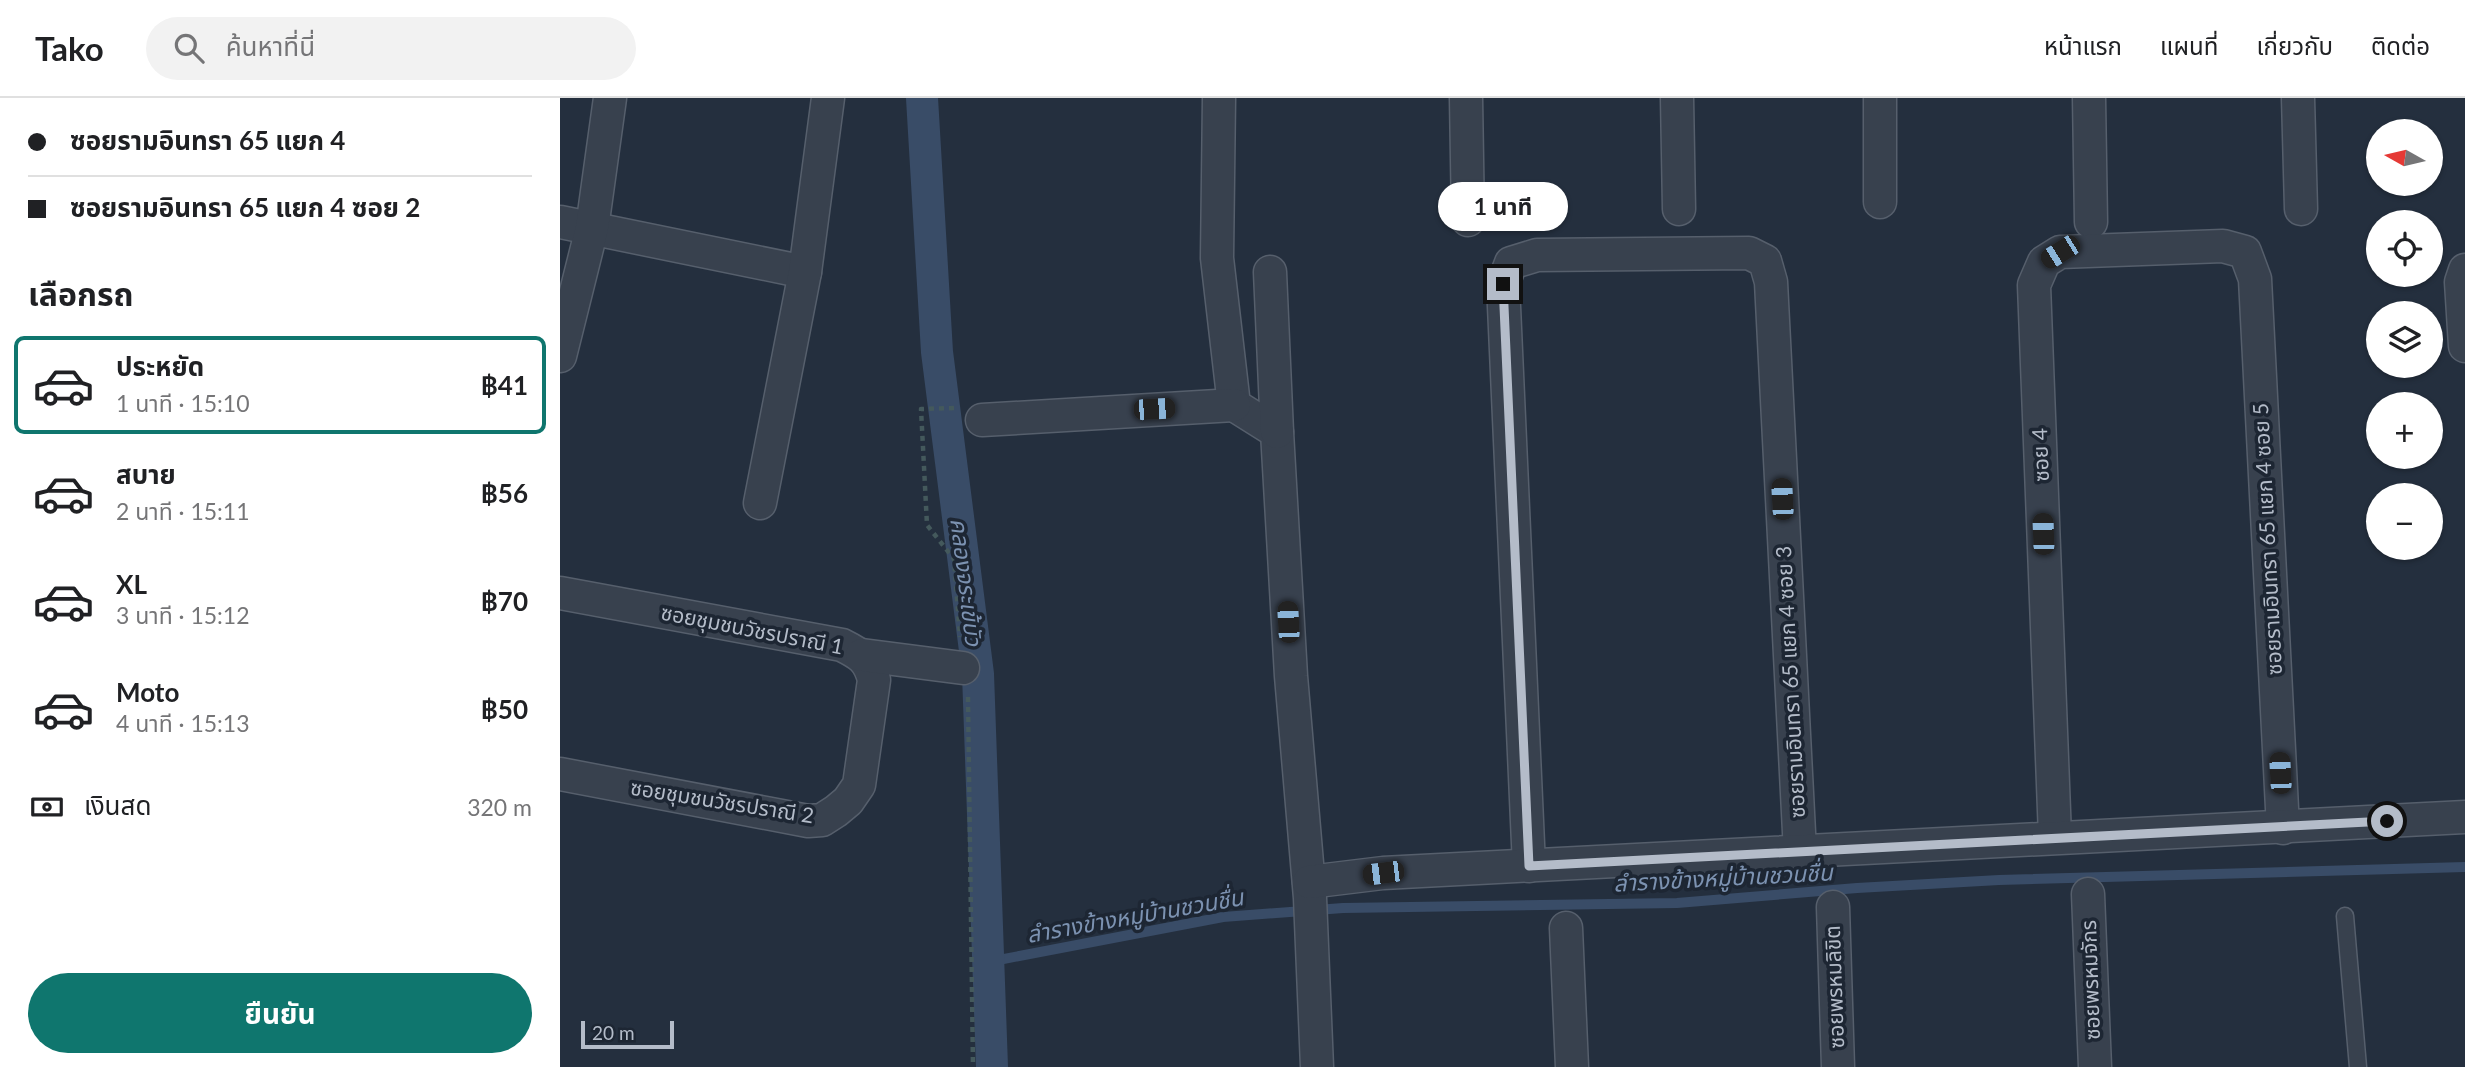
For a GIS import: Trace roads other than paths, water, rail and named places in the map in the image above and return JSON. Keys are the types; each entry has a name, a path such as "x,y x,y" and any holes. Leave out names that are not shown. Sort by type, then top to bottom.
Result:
{"street":[{"path":"560,356 592,228 610,98"},
{"path":"760,503 805,272 828,98"},
{"path":"1219,98 1217,258 1234,404"},
{"path":"1466,98 1468,220"},
{"path":"1676,98 1679,209"},
{"path":"1880,98 1880,202"},
{"path":"2090,98 2091,222"},
{"path":"2298,98 2301,209"},
{"path":"560,222 805,272"},
{"name":"ซอย 4","path":"2055,838 2034,285 2044,262 2060,252 2224,246 2245,252"},
{"name":"ซอยรามอินทรา 65 แยก 4 ซอย 5","path":"2245,252 2255,279 2283,828"},
{"name":"ซอยรามอินทรา 65 แยก 4 ซอย 3","path":"1529,866 1503,284 1511,263 1537,255 1749,253 1765,261 1771,282 1800,852"},
{"path":"2465,270 2462,282 2465,346"},
{"path":"1270,272 1292,676 1310,890 1317,1067"},
{"path":"972,414 1234,404 1277,432"},
{"name":"ซอยชุมชนวัชรปราณี 1","path":"560,593 842,645 862,655 871,667 874,680 866,732"},
{"path":"862,655 963,668"},
{"name":"ซอยชุมชนวัชรปราณี 2","path":"560,774 808,821 822,820 848,802 859,785 866,732"},
{"path":"1310,890 1383,873 2465,817"},
{"name":"ซอยพรหมจักร","path":"2088,894 2095,1067"},
{"name":"ซอยพรหมลิขิต","path":"1833,907 1838,1067"},
{"path":"1566,928 1572,1067"}],"lane":[{"path":"2345,916 2358,1067"}],"waterway":[{"name":"คลองจระเข้บัว","path":"922,98 937,352 978,674 992,1067"},
{"name":"ลำรางข้างหมู่บ้านชวนชื่น","path":"988,962 1223,917 1343,908 1677,903 1857,888 1999,880 2465,867"}]}
